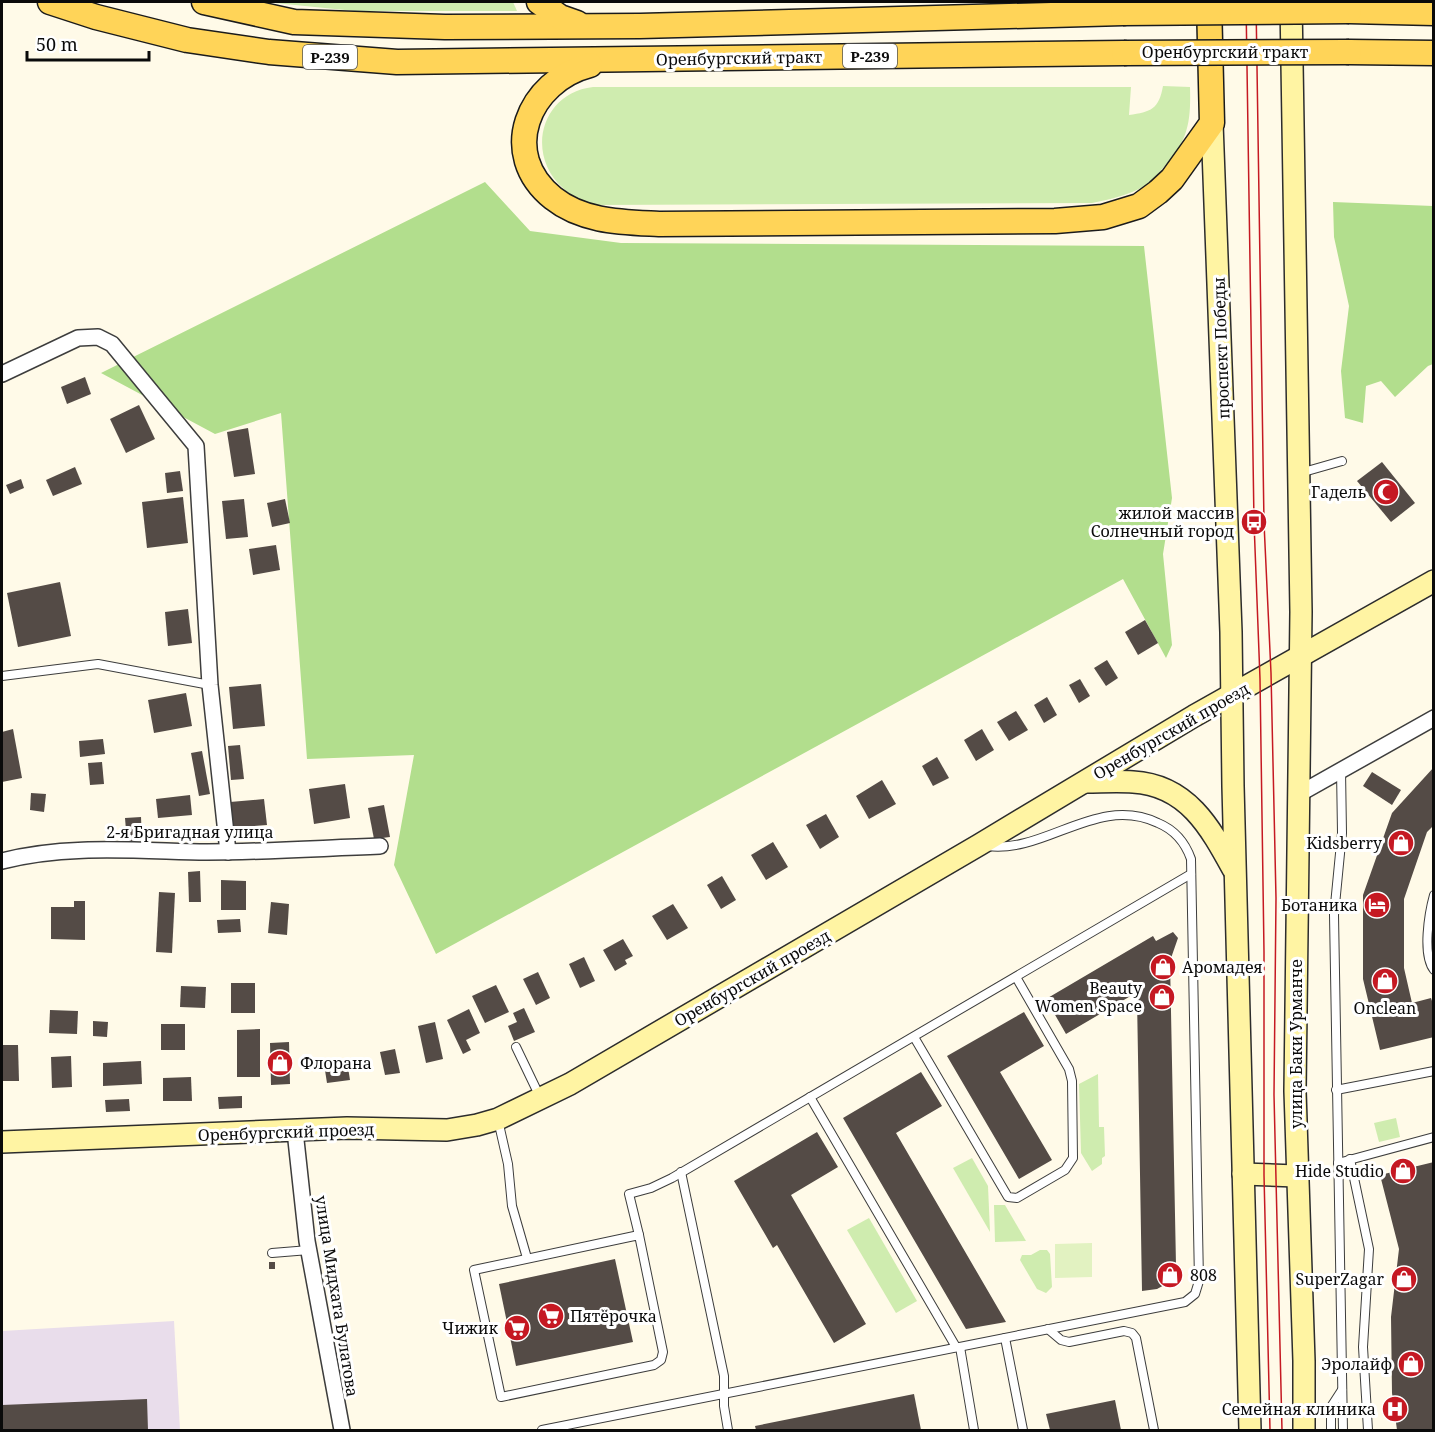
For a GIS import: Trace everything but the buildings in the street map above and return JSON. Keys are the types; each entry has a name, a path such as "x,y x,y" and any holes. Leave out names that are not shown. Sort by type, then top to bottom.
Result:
{"main road":[{"name":"Оренбургский тракт","path":"50,2 96,17 187,40 269,52 397,62 1124,53 1434,53"},
{"name":"Оренбургский тракт","path":"204,2 294,22 445,27 587,26 1123,13 1349,11 1434,13"},
{"path":"539,2 560,17 587,26"},
{"name":"проспект Победы","path":"1209,2 1228,511 1231,695"},
{"path":"1291,2 1301,656"},
{"path":"616,60 587,65 557,80 543,93 532,109 525,123 524,142 531,173 553,198 583,214 621,222 658,224 1032,221 1102,217 1139,206 1158,192 1172,179 1212,123"},
{"name":"Оренбургский проезд","path":"2,1142 346,1128 447,1130 498,1119 570,1084 1231,695 1434,581"},
{"name":"улица Баки Урманче","path":"1301,656 1295,1091 1296,1176 1304,1361 1304,1431"},
{"path":"1231,695 1250,1431"},
{"path":"1082,783 1134,782 1153,785 1168,791 1186,802 1203,817 1236,874"},
{"path":"1243,1174 1296,1176"}],"street":[{"path":"2,374 78,338 98,337 112,344 196,446 210,685 228,852"},
{"path":"1299,794 1434,718"},
{"name":"2-я Бригадная улица","path":"2,861 20,856 64,851 228,852 380,846"},
{"name":"улица Мидхата Булатова","path":"295,1131 309,1251 342,1431"}],"lane":[{"path":"1298,473 1342,461"},
{"path":"2,676 98,664 210,685"},
{"path":"1341,770 1342,832 1334,915 1343,1431"},
{"path":"542,1431 1185,1302 1194,1294 1198,1286 1191,860 1180,838 1168,827 1136,816 1116,815 1095,818 1016,845 994,847 979,845"},
{"path":"639,1235 474,1270 501,1397 654,1365 661,1360 663,1352 639,1235 629,1194 651,1188 681,1172 1191,874"},
{"path":"1434,895 1428,934 1429,958 1434,970"},
{"path":"914,1036 1006,1195 1014,1199 1027,1193 1065,1170 1072,1161 1072,1081 1068,1066 1016,977"},
{"path":"516,1047 542,1099"},
{"path":"1336,1090 1434,1071"},
{"path":"810,1097 958,1347 974,1431"},
{"path":"498,1119 508,1164 512,1206 527,1258"},
{"path":"1338,1163 1434,1137"},
{"path":"1350,1160 1369,1249 1363,1347 1368,1431"},
{"path":"681,1172 724,1376 728,1431"},
{"path":"272,1253 309,1251"},
{"path":"1048,1329 1061,1340 1069,1342 1124,1331 1132,1333 1136,1338 1154,1431"},
{"path":"1005,1338 1023,1431"},
{"path":"1331,1431 1331,1407 1342,1390"}],"shaded area":[{"path":"174,1321 180,1430 2,1430 2,1331"}],"green space":[{"path":"265,2 513,2 517,11 355,11"},
{"path":"1163,86 1190,87 1190,111 1186,131 1178,149 1151,182 1127,194 1092,203 595,205 574,196 563,188 551,174 544,159 542,143 544,127 551,113 561,101 575,92 593,87 1131,87 1129,115 1153,108 1159,100"},
{"path":"485,182 530,231 621,243 1144,246 1172,498 1163,554 1172,645 1166,658 1123,579 436,954 394,865 414,755 307,759 281,413 215,434 101,373"},
{"path":"1333,202 1433,206 1433,364 1395,397 1381,381 1366,386 1363,423 1345,418 1341,371 1349,306 1334,237"},
{"path":"1098,1074 1099,1127 1104,1127 1105,1156 1102,1158 1102,1164 1092,1171 1081,1153 1079,1084"},
{"path":"1396,1118 1400,1137 1379,1142 1374,1123"},
{"path":"972,1158 988,1186 990,1232 953,1168"},
{"path":"994,1205 1005,1205 1026,1241 995,1242"},
{"path":"869,1218 917,1301 896,1313 847,1230"},
{"path":"1092,1243 1092,1277 1055,1278 1055,1244"},
{"path":"1040,1250 1047,1250 1050,1254 1052,1287 1046,1293 1037,1289 1020,1260 1022,1255 1031,1255"}],"tram line":[{"path":"1246,2 1254,522 1260,679 1264,1175 1270,1430"},
{"path":"1256,2 1264,523 1271,673 1276,898 1274,1095 1282,1430"}],"place":[{"name":"Гадель","path":"1386,492"},
{"name":"жилой массив Солнечный город","path":"1254,522"},
{"name":"Kidsberry","path":"1401,843"},
{"name":"Ботаника","path":"1377,905"},
{"name":"Аромадея","path":"1163,967"},
{"name":"Onclean","path":"1385,981"},
{"name":"Beauty Women Space","path":"1162,997"},
{"name":"Флорана","path":"280,1063"},
{"name":"Hide Studio","path":"1403,1171"},
{"name":"808","path":"1170,1275"},
{"name":"SuperZagar","path":"1404,1279"},
{"name":"Пятёрочка","path":"551,1316"},
{"name":"Чижик","path":"517,1328"},
{"name":"Эролайф","path":"1411,1364"},
{"name":"Семейная клиника","path":"1395,1409"}]}
